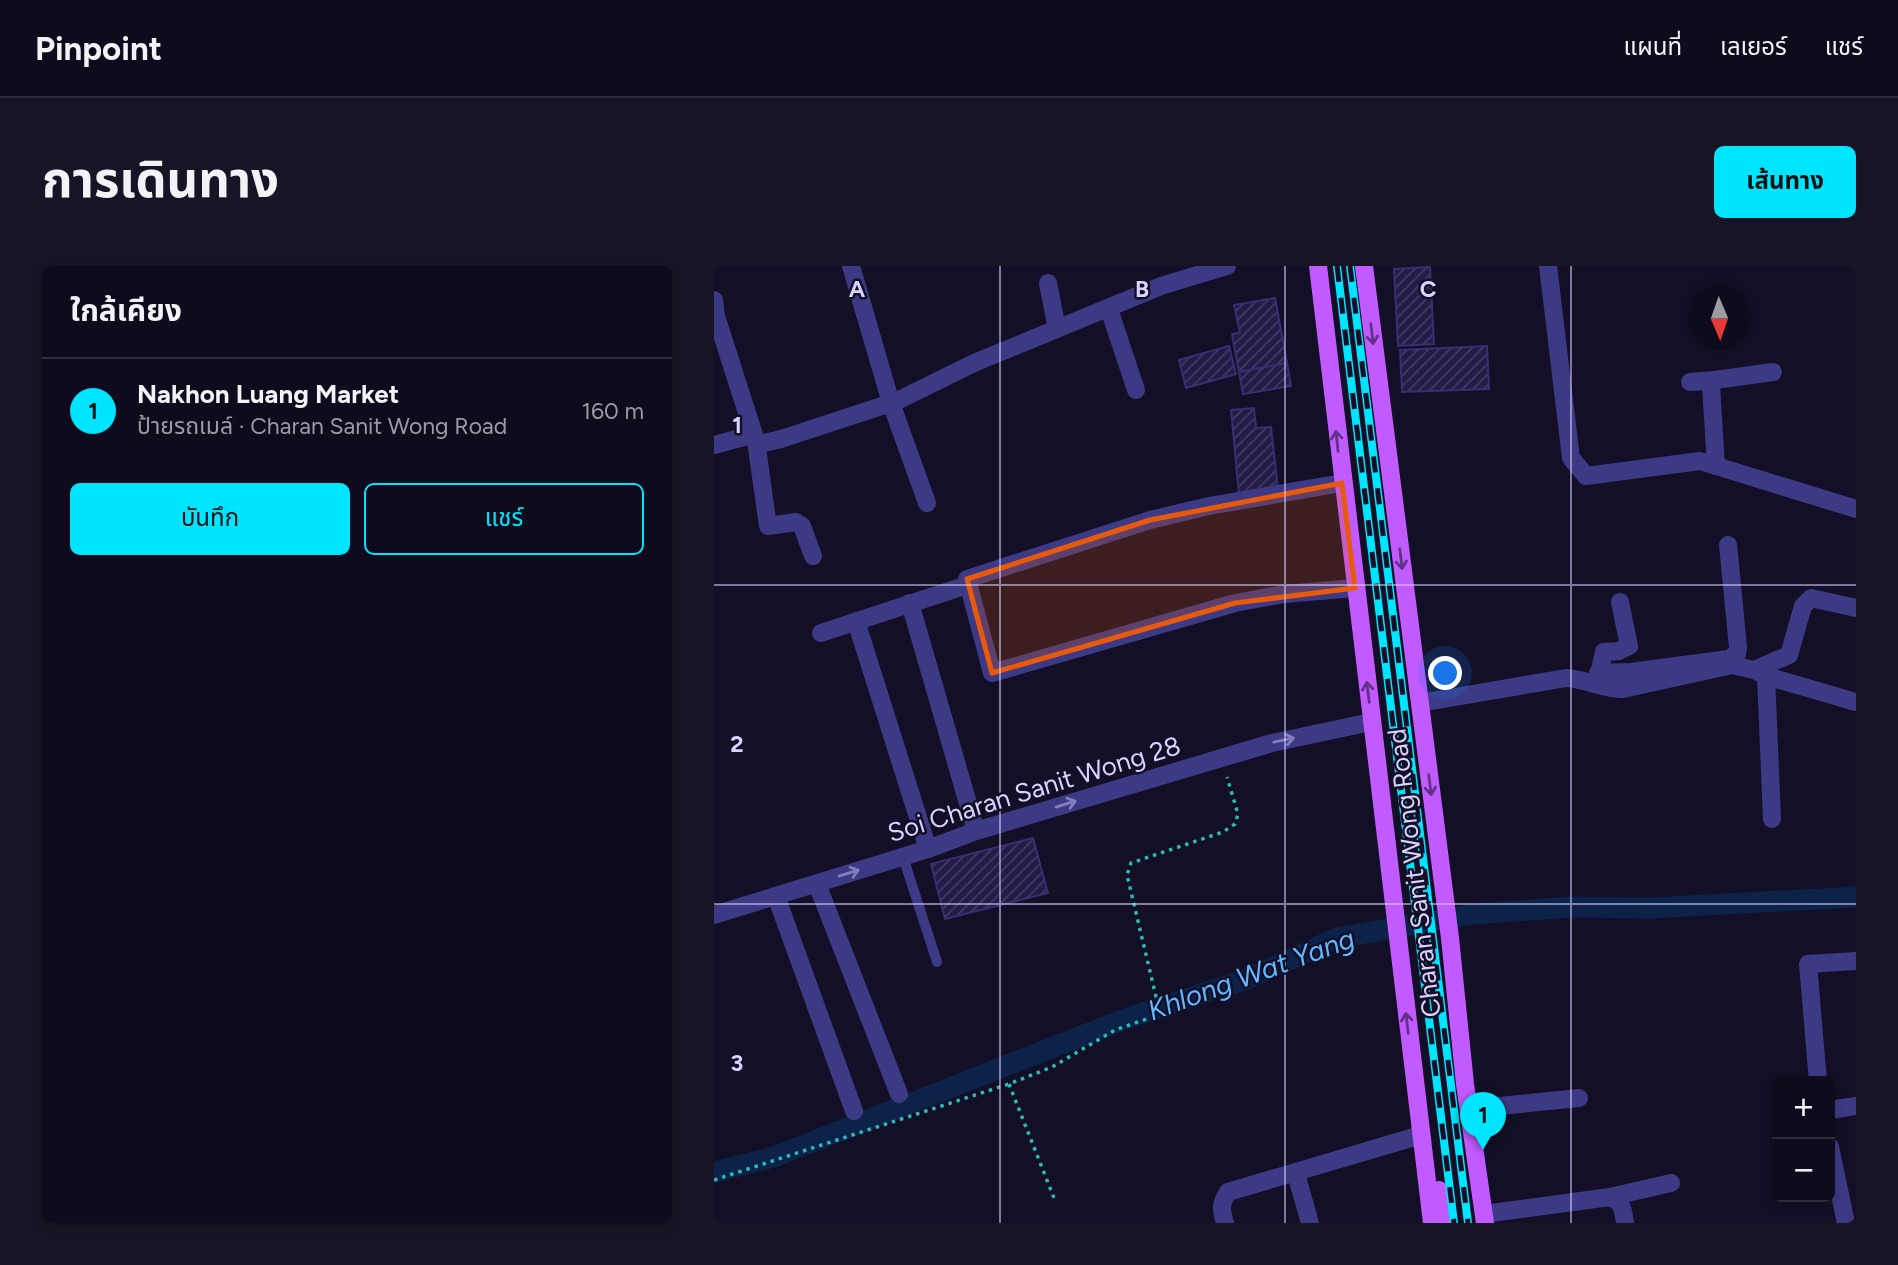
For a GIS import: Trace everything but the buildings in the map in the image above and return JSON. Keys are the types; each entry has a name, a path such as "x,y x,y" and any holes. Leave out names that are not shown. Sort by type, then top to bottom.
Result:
{"main road":[{"name":"Charan Sanit Wong Road","path":"1318,266 1354,589 1432,1223"},
{"name":"Charan Sanit Wong Road","path":"1364,266 1450,938 1481,1220"},
{"path":"1465,1084 1481,1220"},
{"path":"1416,1091 1445,1223"}],"street":[{"path":"851,266 891,403 927,503"},
{"path":"714,445 754,435 764,443 781,439 891,403 975,363 1161,286 1227,266"},
{"path":"1548,266 1572,458 1586,476 1700,461 1856,509"},
{"path":"1048,283 1057,329"},
{"path":"1110,309 1136,390"},
{"path":"715,311 754,435 768,526 796,523 803,526 813,556"},
{"path":"1690,382 1773,372"},
{"path":"1715,380 1711,386 1716,466"},
{"path":"1342,483 1163,517 967,579 992,673 1235,603 1284,594 1354,589"},
{"path":"1420,703 1566,678 1598,678 1729,659 1737,654 1738,647 1728,545"},
{"path":"821,633 958,587"},
{"path":"1760,673 1788,655 1803,606 1811,598 1856,608"},
{"path":"1598,678 1604,652 1619,651 1629,646 1620,602"},
{"path":"910,603 976,831"},
{"path":"856,621 928,849"},
{"path":"1598,678 1611,689 1623,689 1732,665 1856,702"},
{"path":"1760,673 1772,819"},
{"name":"Soi Charan Sanit Wong 28","path":"714,915 928,849 976,831 1272,743 1371,722"},
{"path":"817,884 899,1094"},
{"path":"776,896 860,1124"},
{"path":"1818,1076 1808,964 1856,961"},
{"path":"1470,1109 1579,1098"},
{"path":"1835,1109 1856,1106"},
{"path":"1225,1223 1221,1210 1227,1192 1296,1174 1421,1135"},
{"path":"1835,1166 1849,1220"},
{"path":"1296,1174 1310,1223"},
{"path":"1481,1220 1671,1183"},
{"path":"1610,1197 1618,1200 1623,1207 1625,1223"}],"lane":[{"path":"903,857 937,962"}],"path":[{"path":"714,1180 860,1124 1009,1084 1052,1067 1115,1030 1157,1016 1158,1005 1127,875 1131,863 1223,832 1235,824 1238,814 1221,758"},
{"path":"1009,1084 1054,1198"}],"highlighted area":[{"path":"1342,483 1355,588 1235,603 992,673 967,579 1150,520"}],"waterway":[{"name":"Khlong Wat Yang","path":"714,1172 774,1157 1125,1019 1247,979 1337,938 1474,914 1571,907 1650,908 1856,897"}],"railway":[{"path":"1337,266 1454,1223"},
{"path":"1350,266 1468,1223"}],"place":[{"name":"Nakhon Luang Market","path":"1483,1150"}]}
